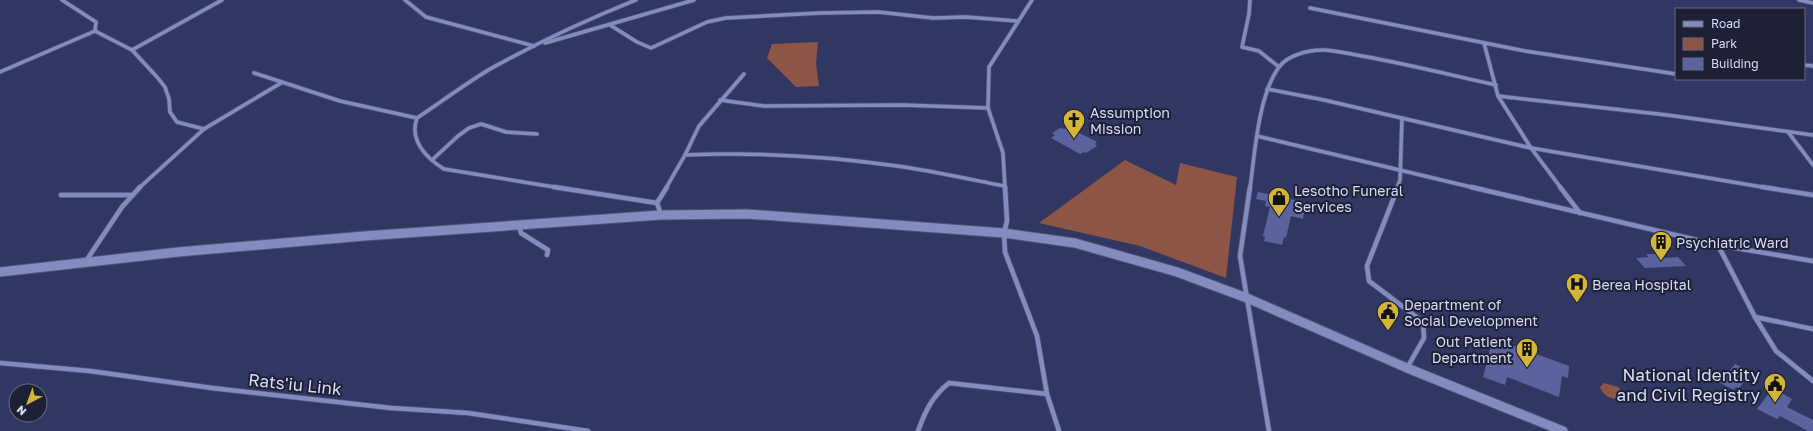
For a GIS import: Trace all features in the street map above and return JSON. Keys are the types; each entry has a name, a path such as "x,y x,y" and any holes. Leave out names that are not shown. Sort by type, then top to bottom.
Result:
{"main road":[{"path":"0,272 178,252 364,236 661,215 746,214 1004,233 1075,243 1178,272 1247,298 1407,368 1563,431"}],"street":[{"path":"62,0 96,22 95,31"},
{"path":"132,50 222,0"},
{"path":"405,0 415,11 426,17 534,46 694,0"},
{"path":"636,0 596,16 489,70 417,118 413,125 417,141 428,158 444,169 657,203"},
{"path":"1032,0 1017,21 1008,40 989,67 988,108 1003,153 1004,186 1008,221 1004,233 1005,252 1037,336 1047,394 1058,431"},
{"path":"1250,0 1249,14 1242,47 1259,51 1279,67"},
{"path":"1799,0 1813,3"},
{"path":"1310,8 1484,43 1573,59 1675,74"},
{"path":"610,25 637,42 651,48 707,22 726,18 820,13 878,12 933,18 966,17 1017,21"},
{"path":"95,31 132,50 165,87 170,99 170,112 177,122 204,129"},
{"path":"0,72 95,31"},
{"path":"1484,43 1498,96 1531,148 1580,214"},
{"path":"1269,431 1240,256 1257,136 1267,90 1279,67 1287,59 1298,54 1323,50 1496,85"},
{"path":"254,73 281,83 362,107 417,118"},
{"path":"661,215 657,203 685,155 699,126 744,74"},
{"path":"85,263 132,195 204,129 281,83"},
{"path":"1267,90 1402,118 1531,148 1813,195"},
{"path":"1498,96 1667,115 1813,135"},
{"path":"720,100 764,106 903,105 988,108"},
{"path":"1402,118 1400,180 1367,266 1369,281 1422,322 1424,338 1407,368"},
{"path":"432,160 458,136 469,128 481,124 506,132 537,134"},
{"path":"1788,132 1813,166"},
{"path":"1257,136 1400,169 1580,214 1718,245 1813,261"},
{"path":"685,155 804,155 883,164 1004,186"},
{"path":"61,195 132,195"},
{"path":"519,226 521,233 548,250 547,255"},
{"path":"1718,245 1755,317 1776,351 1813,381"},
{"path":"1755,317 1813,329"},
{"name":"Rats'iu Link","path":"0,363 90,371 212,388 391,408 468,413 588,431"},
{"path":"918,431 929,402 940,389 949,383 1047,394"}],"green space":[{"path":"818,42 816,63 819,86 796,87 767,58 772,44"},
{"path":"1125,160 1176,185 1180,163 1237,177 1226,278 1140,246 1039,223"},
{"path":"1604,383 1618,387 1623,393 1622,398 1615,399 1603,393 1600,387"}],"building":[{"name":"Assumption Mission","path":"1068,127 1097,142 1095,144 1097,146 1086,153 1084,152 1080,154 1051,138 1055,135 1052,133 1060,128 1064,129"},
{"name":"Lesotho Funeral Services","path":"1258,192 1295,200 1294,204 1305,207 1303,219 1291,216 1286,238 1284,237 1282,245 1264,241 1265,237 1263,236 1270,207 1265,206 1266,201 1256,199"},
{"name":"Psychiatric Ward","path":"1646,254 1661,254 1664,258 1678,257 1686,266 1645,268 1636,258 1649,257"},
{"name":"Out Patient Department","path":"1493,338 1569,366 1568,378 1562,376 1559,397 1507,377 1505,385 1483,377"},
{"path":"1735,364 1748,370 1744,375 1748,377 1739,388 1736,387 1734,390 1720,383"},
{"path":"1773,388 1792,399 1787,407 1813,420 1813,431 1808,431 1780,416 1777,419 1757,409"}],"place":[{"name":"Assumption Mission","path":"1074,140"},
{"name":"Lesotho Funeral Services","path":"1279,218"},
{"name":"Psychiatric Ward","path":"1661,262"},
{"name":"Berea Hospital","path":"1577,304"},
{"name":"Department of Social Development","path":"1388,332"},
{"name":"Out Patient Department","path":"1527,368"},
{"name":"National Identity and Civil Registry","path":"1775,404"}]}
